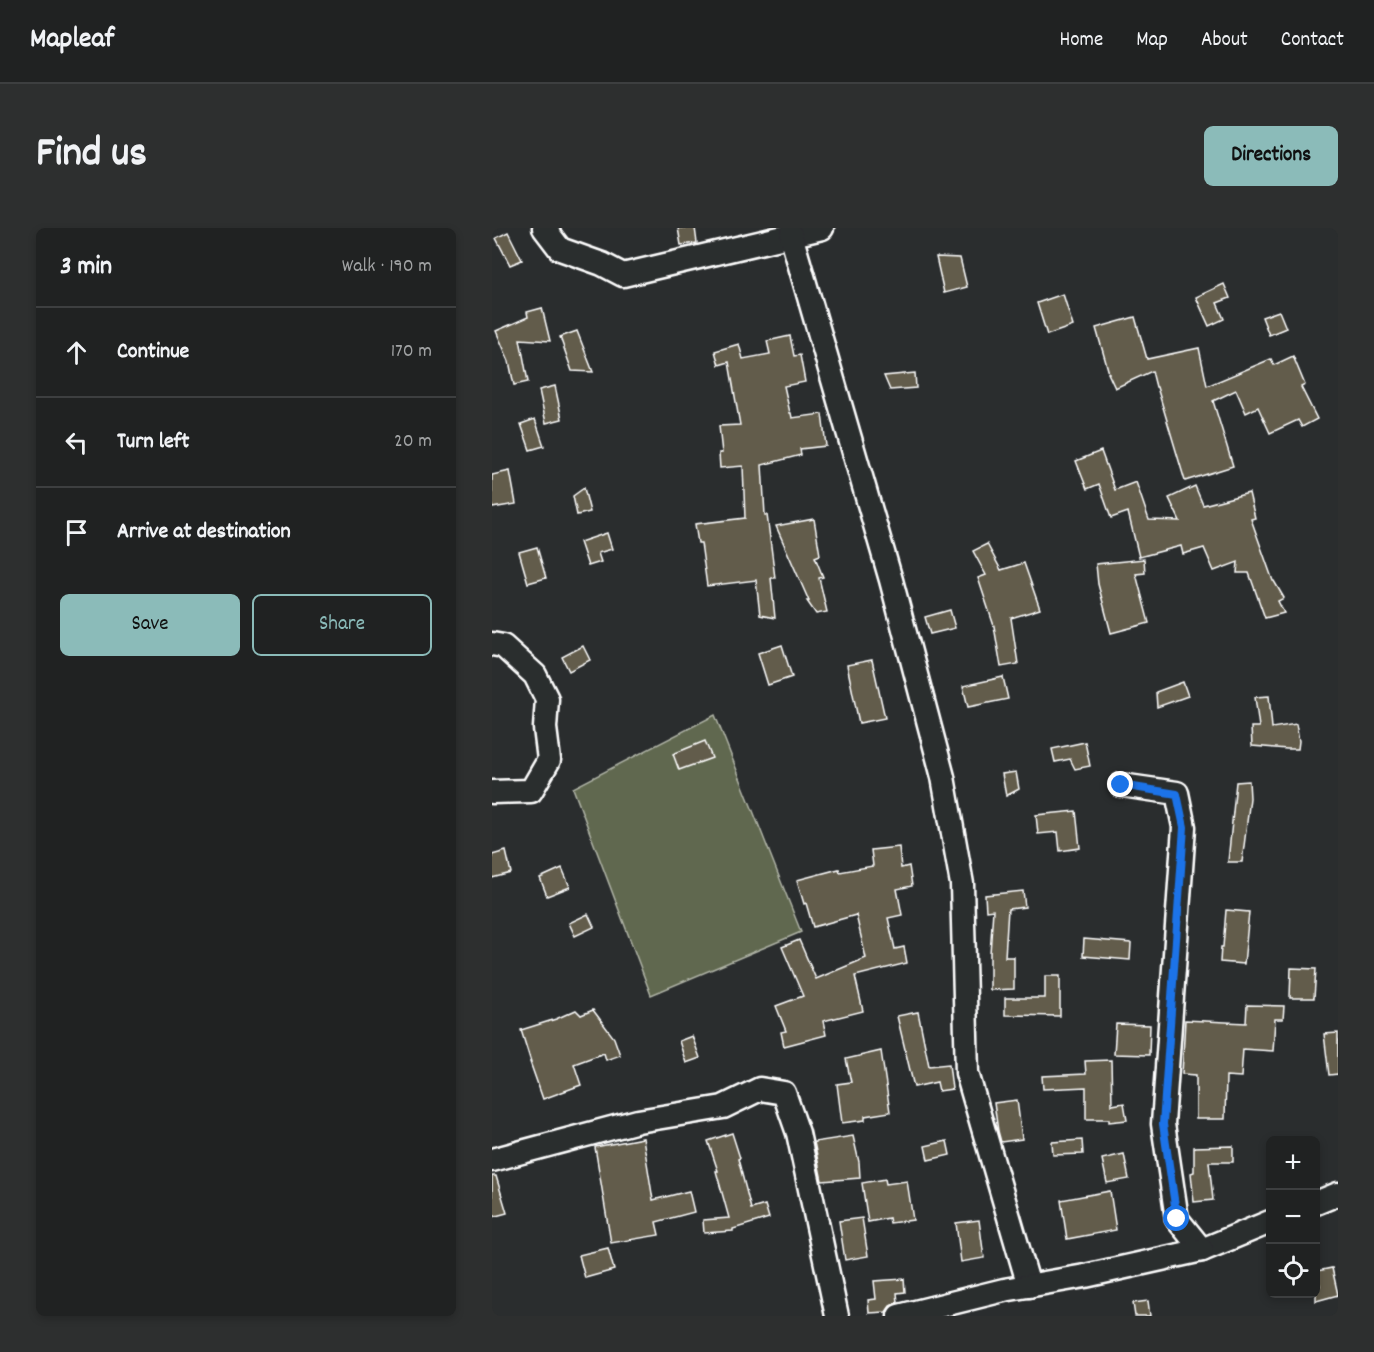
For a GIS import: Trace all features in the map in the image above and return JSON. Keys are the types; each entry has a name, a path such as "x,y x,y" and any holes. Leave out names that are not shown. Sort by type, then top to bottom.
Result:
{"street":[{"path":"544,228 560,249 602,264 623,275 822,228"},
{"path":"791,235 891,580 943,777 962,884 967,1073 1029,1286"},
{"path":"492,645 503,646 535,675 547,699 545,728 549,760 531,791 492,792"},
{"path":"1121,785 1177,794 1184,827 1163,1124 1177,1219 1202,1250"},
{"path":"492,1160 638,1121 723,1107 760,1089 784,1092 798,1133 837,1316"},
{"path":"1320,1201 1338,1194"},
{"path":"899,1316 1004,1290 1085,1276 1202,1250 1266,1224"}],"green space":[{"path":"715,715 801,932 651,995 573,788"}],"building":[{"path":"678,228 695,228 697,243 681,245"},
{"path":"508,232 522,260 510,265 496,238"},
{"path":"936,257 960,258 967,287 944,293"},
{"path":"1224,284 1230,298 1217,303 1224,319 1209,326 1196,297"},
{"path":"1063,294 1073,326 1047,335 1037,303"},
{"path":"542,308 550,341 520,339 528,382 514,385 509,361 496,331 528,317 527,312"},
{"path":"1279,311 1286,328 1269,335 1262,317"},
{"path":"1135,317 1147,359 1199,348 1207,386 1271,359 1274,365 1293,356 1305,385 1301,387 1317,419 1302,427 1298,420 1270,433 1258,407 1246,413 1236,390 1213,401 1233,466 1185,481 1152,371 1115,388 1108,373 1096,328"},
{"path":"577,331 593,372 572,371 560,337"},
{"path":"790,336 794,356 800,355 805,382 784,386 790,413 792,418 822,414 826,446 800,449 801,455 762,465 765,515 767,515 775,578 771,578 775,618 760,615 756,580 707,586 701,543 698,543 695,524 745,518 743,466 720,468 719,453 722,453 719,426 740,425 729,362 719,365 715,351 739,344 743,359 770,354 767,341"},
{"path":"915,373 916,388 890,390 884,376"},
{"path":"555,386 562,419 546,423 539,390"},
{"path":"535,419 544,446 530,450 521,424"},
{"path":"1101,451 1115,490 1136,482 1149,520 1180,521 1169,498 1195,486 1203,505 1249,493 1255,518 1251,519 1273,581 1284,598 1278,601 1284,613 1265,618 1249,573 1237,573 1238,562 1214,571 1204,548 1183,554 1181,546 1139,557 1128,512 1111,518 1099,484 1087,489 1076,461"},
{"path":"510,471 516,504 492,508 492,475"},
{"path":"584,488 590,512 577,515 573,496"},
{"path":"814,519 820,555 815,557 823,577 819,578 827,612 816,614 807,601 809,601 776,526"},
{"path":"607,533 612,549 598,553 601,562 588,566 580,542"},
{"path":"987,544 1001,570 1024,563 1040,609 1011,618 1018,664 1001,667 994,626 978,578 986,575 973,551"},
{"path":"537,547 546,578 528,583 519,552"},
{"path":"1144,559 1145,573 1136,574 1149,623 1111,633 1098,584 1096,564"},
{"path":"950,610 955,628 930,634 925,617"},
{"path":"782,645 792,677 768,685 758,653"},
{"path":"583,646 590,660 569,671 562,657"},
{"path":"872,660 885,718 859,723 847,665"},
{"path":"1003,677 1008,699 968,707 963,686"},
{"path":"1183,682 1188,696 1157,707 1156,692"},
{"path":"1269,696 1272,728 1296,724 1298,749 1252,746 1251,727 1259,727 1255,697"},
{"path":"705,741 712,758 679,770 673,754"},
{"path":"1085,742 1090,766 1075,769 1070,759 1055,762 1052,749"},
{"path":"1016,772 1019,789 1006,796 1002,774"},
{"path":"1249,781 1250,798 1242,862 1228,862 1236,782"},
{"path":"1076,811 1080,848 1060,851 1058,832 1038,834 1036,815"},
{"path":"899,847 901,868 909,866 912,886 897,889 902,915 888,918 895,949 904,947 907,963 855,976 863,1011 823,1021 826,1035 784,1046 781,1032 786,1031 776,1006 803,996 782,947 799,940 816,979 866,958 856,915 813,927 797,880 839,869 840,872 873,866 871,850"},
{"path":"506,851 511,873 492,878 492,855"},
{"path":"562,868 570,887 547,896 540,878"},
{"path":"1023,891 1025,907 1008,909 1005,957 1014,957 1014,989 990,990 993,910 986,911 985,895"},
{"path":"1226,910 1249,912 1244,964 1220,962"},
{"path":"588,914 594,927 575,936 569,923"},
{"path":"1084,939 1131,943 1130,960 1083,956"},
{"path":"1291,968 1316,969 1314,998 1290,998"},
{"path":"1045,976 1060,976 1060,1016 1005,1015 1005,998 1045,998"},
{"path":"1247,1005 1284,1006 1283,1019 1275,1019 1273,1051 1243,1049 1241,1077 1226,1076 1225,1119 1196,1119 1196,1075 1182,1074 1185,1020 1246,1023"},
{"path":"576,1010 581,1015 593,1010 614,1038 620,1055 606,1060 604,1053 574,1064 581,1085 543,1099 521,1030"},
{"path":"918,1012 929,1066 949,1064 952,1089 939,1091 937,1082 914,1087 897,1016"},
{"path":"1116,1024 1150,1025 1149,1055 1114,1054"},
{"path":"1338,1033 1338,1074 1329,1075 1324,1034"},
{"path":"692,1036 700,1058 686,1063 679,1041"},
{"path":"881,1051 890,1112 865,1116 865,1120 842,1123 837,1084 851,1082 846,1059"},
{"path":"1111,1060 1112,1105 1124,1103 1127,1120 1109,1122 1109,1119 1086,1119 1086,1087 1043,1089 1042,1076 1086,1074 1085,1061"},
{"path":"1017,1100 1022,1139 1001,1142 994,1103"},
{"path":"732,1133 751,1209 765,1205 769,1218 733,1229 733,1231 704,1233 703,1220 729,1218 708,1141"},
{"path":"853,1136 860,1178 822,1181 814,1142"},
{"path":"643,1138 653,1200 689,1191 694,1212 656,1222 659,1235 611,1243 595,1147"},
{"path":"1082,1140 1083,1154 1053,1155 1052,1142"},
{"path":"947,1141 950,1155 928,1160 925,1146"},
{"path":"1233,1146 1233,1162 1209,1162 1213,1200 1194,1202 1191,1173 1194,1172 1194,1147"},
{"path":"1124,1154 1129,1179 1107,1183 1102,1159"},
{"path":"492,1176 496,1176 507,1213 492,1217"},
{"path":"885,1179 886,1184 907,1181 913,1220 890,1223 889,1218 868,1222 862,1183"},
{"path":"1110,1191 1116,1230 1067,1239 1061,1200"},
{"path":"862,1218 868,1256 845,1260 839,1221"},
{"path":"979,1220 984,1258 961,1262 956,1223"},
{"path":"608,1248 614,1270 585,1278 579,1255"},
{"path":"1332,1268 1338,1295 1316,1301 1316,1298 1320,1298 1320,1270"},
{"path":"904,1279 905,1292 897,1293 898,1302 890,1306 886,1312 869,1313 868,1300 876,1299 874,1281"},
{"path":"1148,1301 1150,1316 1135,1316 1133,1303"}],"route":[{"path":"1121,785 1177,794 1184,827 1163,1124 1177,1219"}]}
